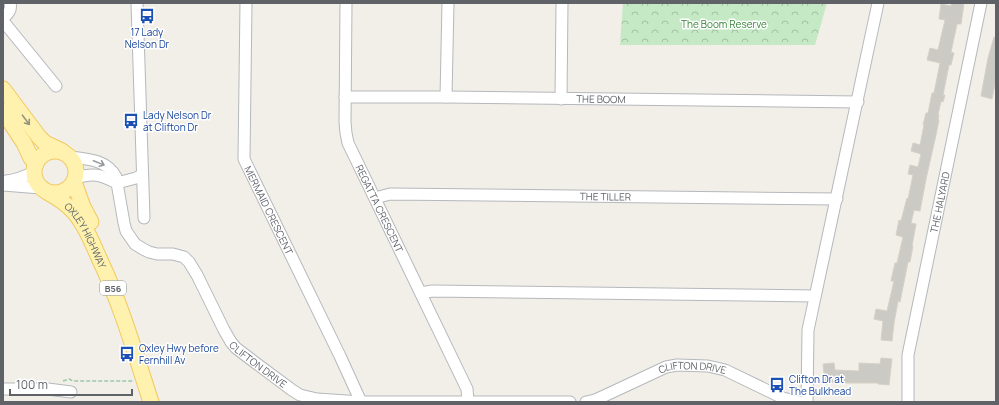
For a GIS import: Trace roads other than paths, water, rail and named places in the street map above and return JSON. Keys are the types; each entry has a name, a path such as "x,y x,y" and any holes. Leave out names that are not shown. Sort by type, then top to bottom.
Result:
{"main road":[{"path":"3,89 39,137 45,143 67,155"},
{"path":"3,111 24,143 35,168"},
{"path":"67,155 56,150 44,154 39,158 35,168 35,178 37,184 44,190 53,193 65,191 75,180"},
{"name":"B56","path":"67,155 74,162 76,167 77,173 75,180"},
{"name":"OXLEY HIGHWAY","path":"75,180 83,207 106,248 125,290 162,402"},
{"name":"OXLEY HIGHWAY","path":"44,190 60,199 74,212 80,219 96,249 121,308 151,402"}],"street":[{"path":"10,3 10,10 3,19 56,86"},
{"path":"137,3 144,218"},
{"name":"MERMAID CRESCENT","path":"246,3 244,159 361,402"},
{"name":"REGATTA CRESCENT","path":"346,3 345,122 348,143 467,389 468,401"},
{"path":"446,97 448,3"},
{"path":"562,3 562,99"},
{"path":"807,402 808,330 878,3"},
{"name":"THE HALYARD","path":"908,402 908,355 981,3"},
{"name":"THE BOOM","path":"345,97 858,102"},
{"name":"CLIFTON DRIVE","path":"67,155 96,161 109,167 113,171 116,177 126,232 129,237 135,244 149,252 156,254 173,254 184,257 197,275 224,330 236,348 300,395 317,399 361,402 570,402"},
{"path":"3,181 15,180 24,177 35,168"},
{"path":"75,180 86,175 97,175 117,183 142,175"},
{"path":"3,185 44,190"},
{"name":"THE TILLER","path":"375,198 390,194 836,199"},
{"path":"421,293 432,291 815,296"},
{"name":"CLIFTON DRIVE","path":"586,402 595,400 666,367 677,365 708,366 725,370 783,398 799,402"},
{"path":"3,389 48,389 71,392"}],"place":[{"name":"17 Lady Nelson Dr","path":"147,16"},
{"name":"Lady Nelson Dr at Clifton Dr","path":"131,121"},
{"name":"Oxley Hwy before Fernhill Av","path":"127,354"},
{"name":"Clifton Dr at The Bulkhead","path":"777,385"}],"park label":[{"name":"The Boom Reserve","path":"724,24"}]}
